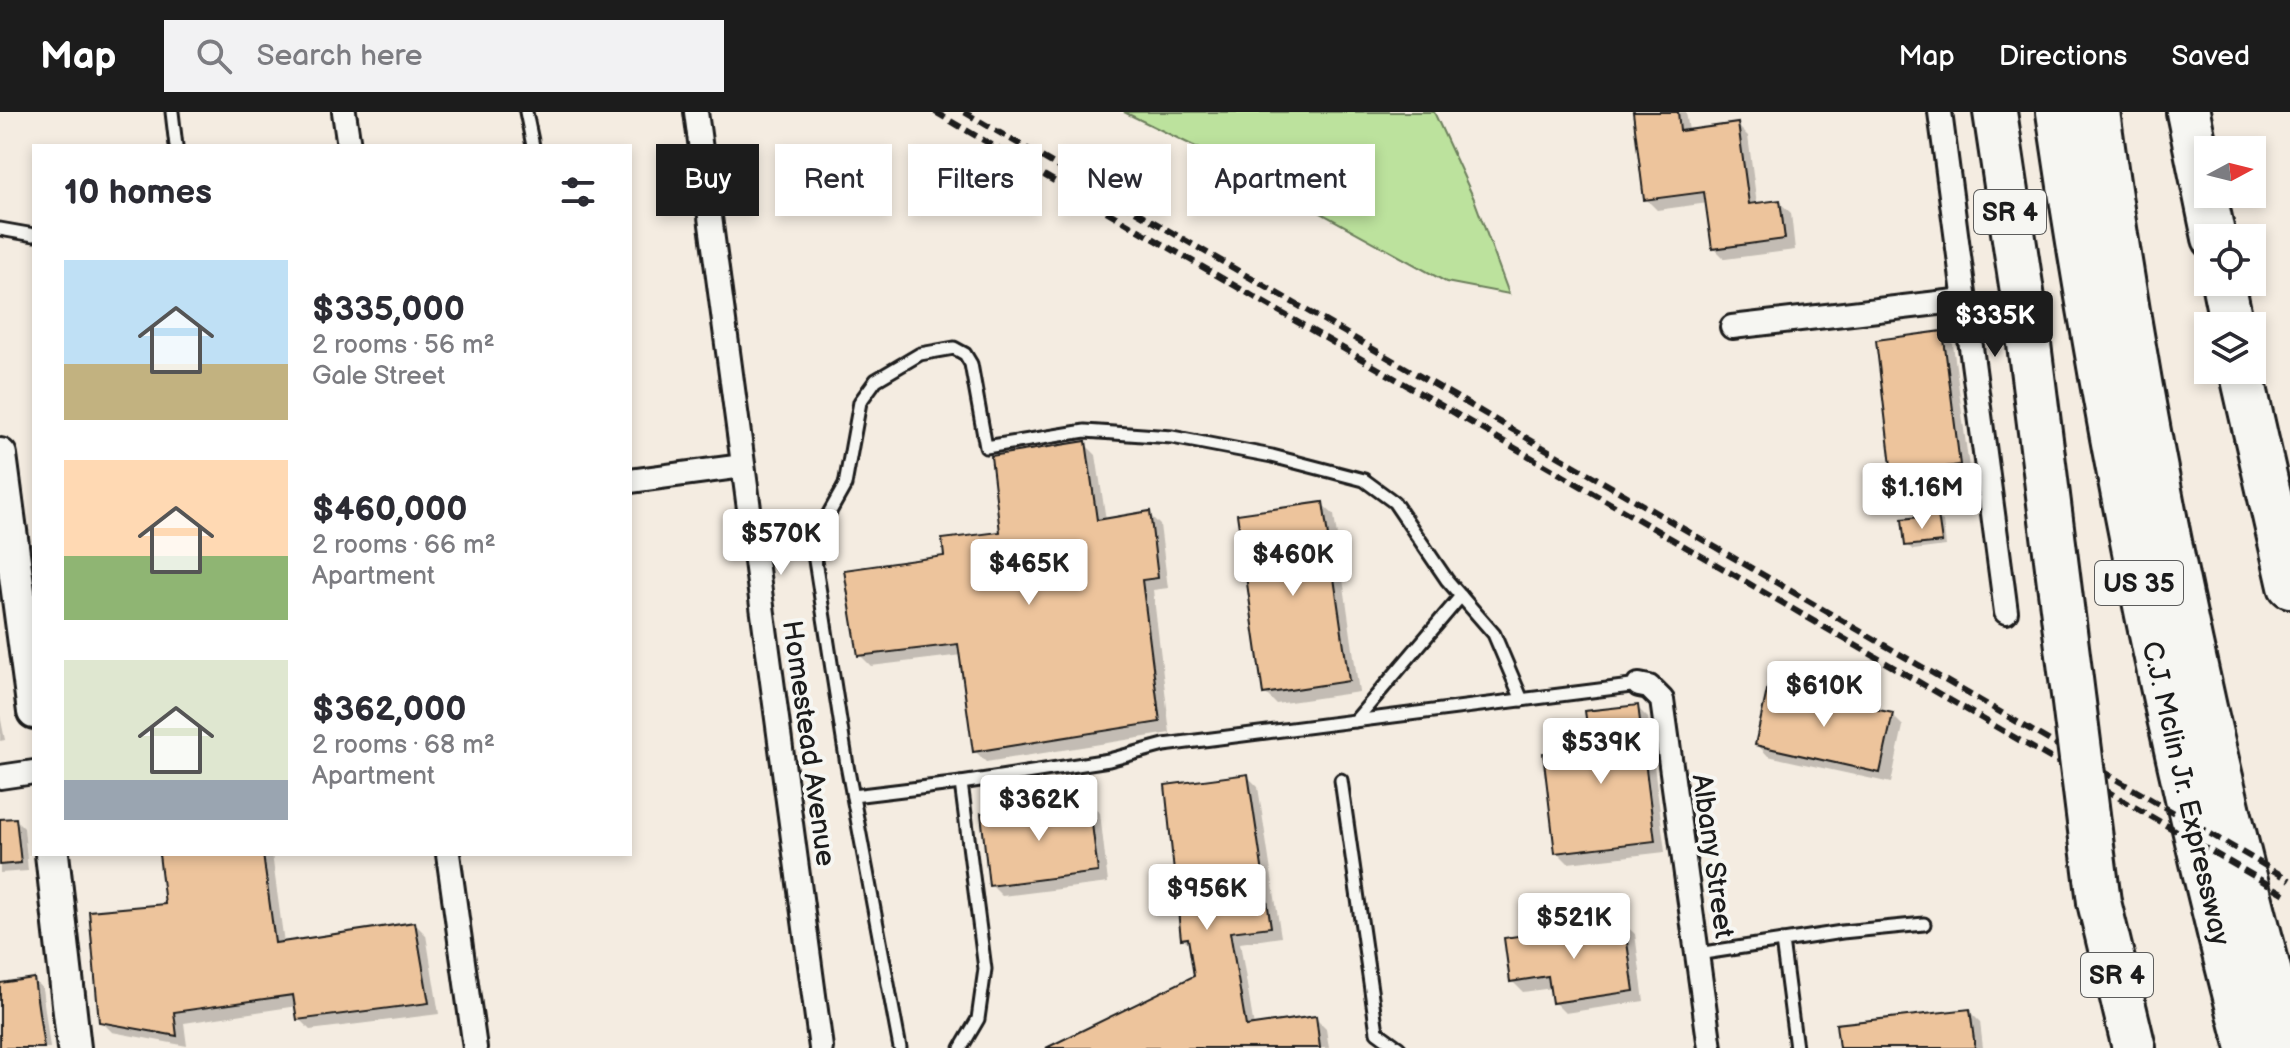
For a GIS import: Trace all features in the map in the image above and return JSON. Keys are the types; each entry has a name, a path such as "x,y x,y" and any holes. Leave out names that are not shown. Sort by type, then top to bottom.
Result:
{"highway":[{"name":"SR 4","path":"1995,112 2025,312 2099,902 2134,1048"},
{"name":"C.J. Mclin Jr. Expressway","path":"2058,112 2082,278 2145,614 2209,898 2248,1048"},
{"name":"C.J. Mclin Jr. Expressway","path":"2098,112 2138,365 2185,607 2216,757 2290,1047"},
{"path":"2188,112 2211,224"},
{"path":"2244,384 2290,586"},
{"path":"2099,902 2115,1048"}],"street":[{"path":"344,112 349,144"},
{"name":"Homestead Avenue","path":"696,112 821,1048"},
{"path":"1940,112 2006,612"},
{"path":"1732,327 1964,300"},
{"path":"0,455 25,575 32,682"},
{"path":"632,481 743,466"},
{"name":"Albany Street","path":"1639,685 1649,687 1662,700 1710,1048"},
{"path":"0,777 32,772"},
{"path":"52,856 74,1048"},
{"path":"448,856 475,1048"}],"lane":[{"path":"172,112 176,144"},
{"path":"526,112 533,144"},
{"path":"0,229 32,235"},
{"path":"900,1048 853,796 814,554 827,517 845,485 860,402 876,380 920,354 954,348 965,354 971,364 986,447 1085,431 1172,437 1272,456 1364,480 1394,502 1461,596 1494,634 1522,700"},
{"path":"1355,721 1461,596"},
{"path":"853,796 1109,760 1164,745 1639,685"},
{"path":"1341,780 1377,1032 1399,1048"},
{"path":"961,783 985,969 978,1019 961,1048"},
{"path":"1697,954 1924,924"},
{"path":"1782,941 1796,1048"}],"green space":[{"path":"1124,112 1434,112 1474,199 1509,294 1446,282 1326,216 1375,216 1375,144 1190,144"}],"building":[{"path":"1633,112 1678,112 1680,131 1738,123 1749,204 1780,200 1785,239 1712,249 1704,192 1644,200"},
{"path":"1943,331 1960,465 1892,474 1876,340"},
{"path":"1086,441 1097,520 1150,511 1158,578 1142,580 1160,722 973,752 958,644 858,656 844,570 944,556 942,539 1000,532 991,456"},
{"path":"1323,502 1349,681 1263,694 1237,514"},
{"path":"1938,515 1942,542 1905,546 1902,519"},
{"path":"1768,686 1893,713 1880,773 1755,745"},
{"path":"1638,705 1655,841 1555,853 1543,753 1590,747 1585,711"},
{"path":"1248,774 1271,927 1230,932 1246,1026 1316,1016 1320,1048 1046,1048 1194,976 1188,938 1181,939 1165,785"},
{"path":"1089,800 1098,872 989,886 981,813"},
{"path":"16,818 21,863 0,865 0,819"},
{"path":"159,856 263,856 275,943 415,922 429,1003 297,1020 293,995 174,1012 177,1036 99,1022 89,911 165,904"},
{"path":"1624,921 1634,991 1552,1003 1548,976 1510,982 1504,938"},
{"path":"34,978 44,1048 0,1048 0,983"},
{"path":"1970,1009 1975,1048 1839,1048 1836,1024"}],"railway":[{"path":"935,112 2290,897"},
{"path":"964,112 2290,880"}]}
